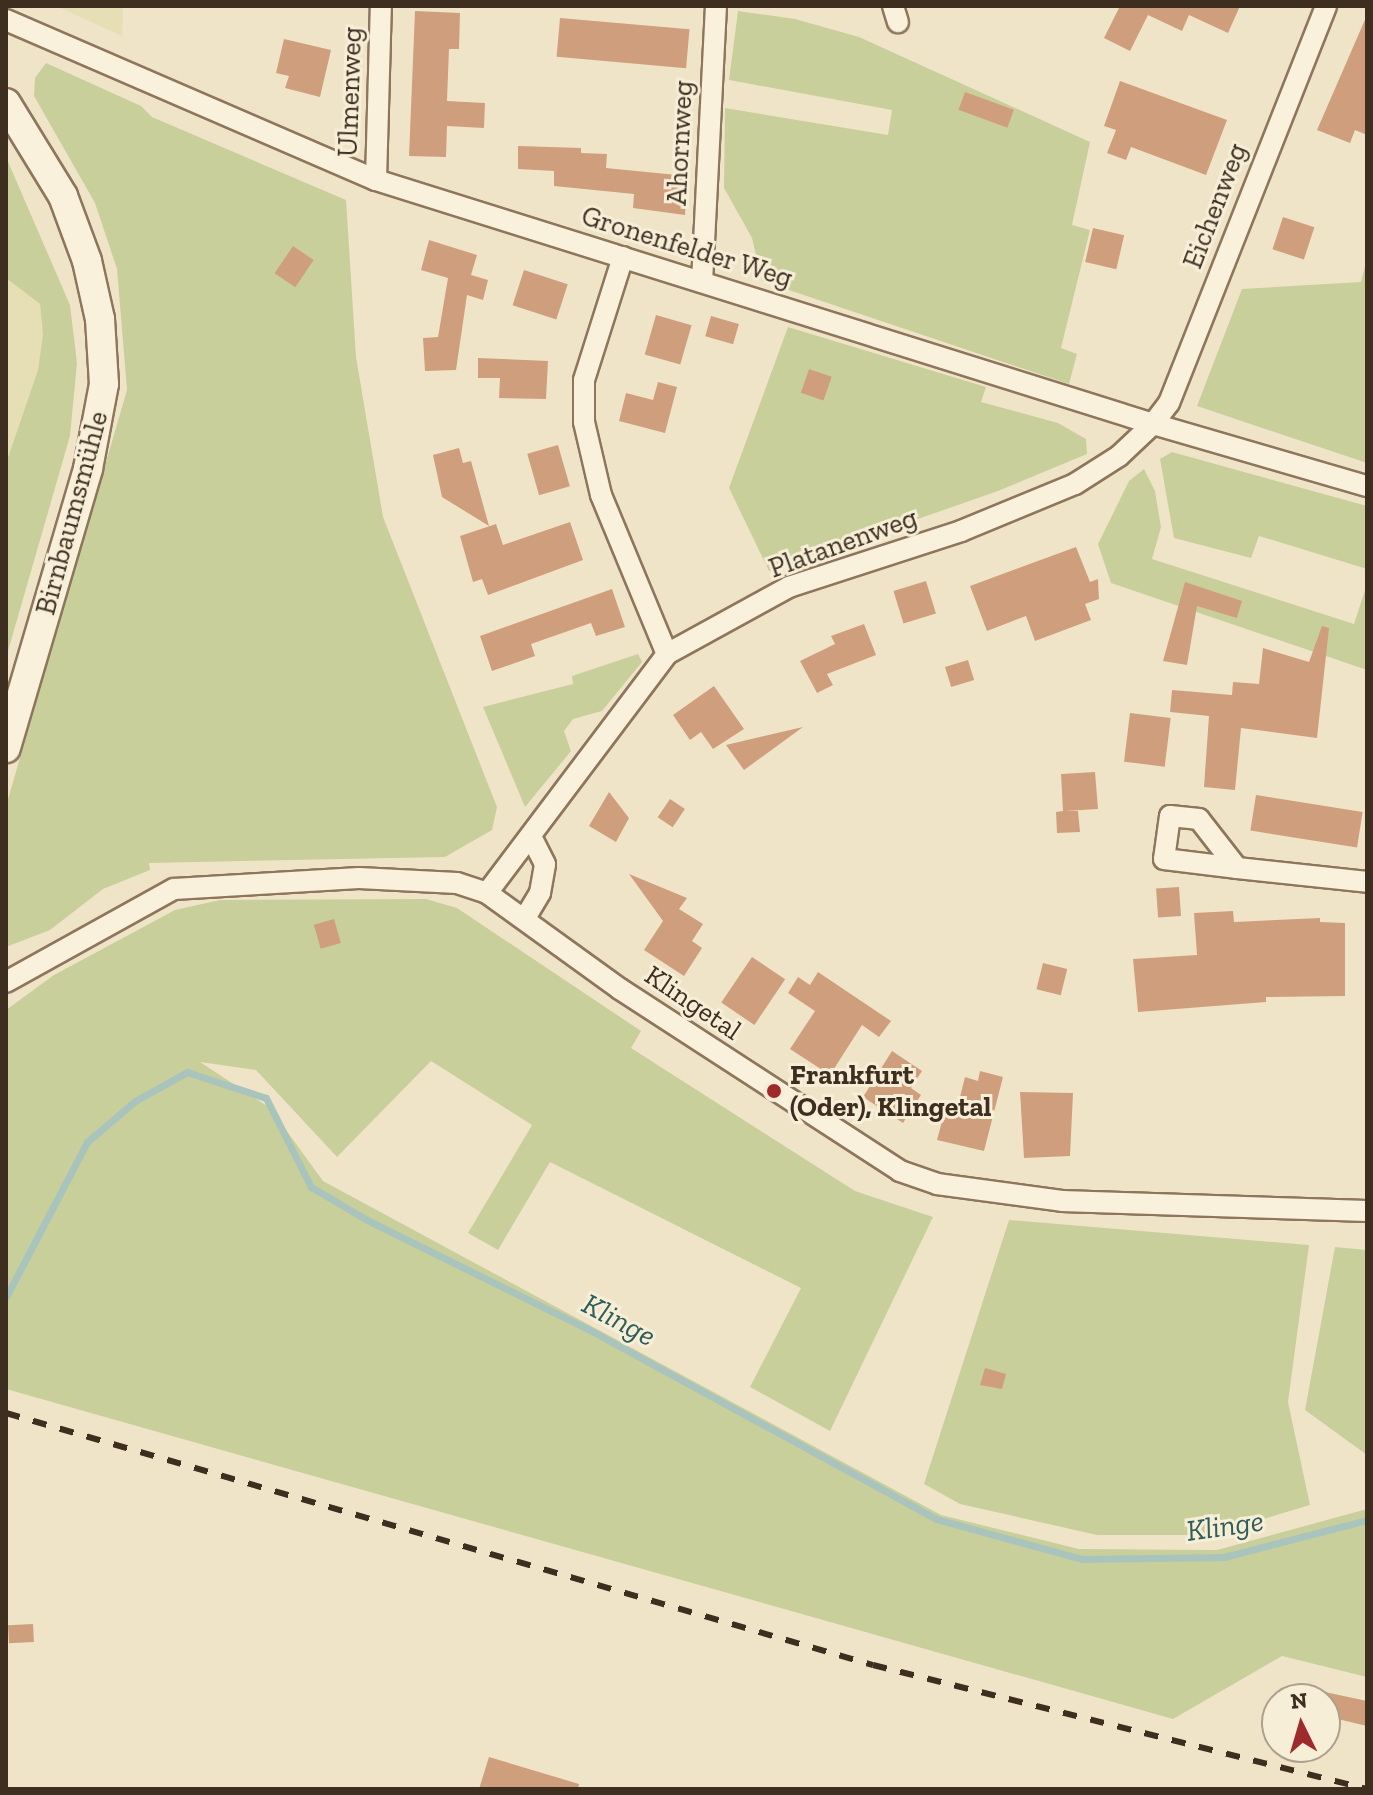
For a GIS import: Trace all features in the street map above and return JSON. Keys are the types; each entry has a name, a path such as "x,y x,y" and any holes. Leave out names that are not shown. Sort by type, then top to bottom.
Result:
{"main road":[{"name":"Birnbaumsmühle","path":"6,103 63,196 87,261 100,319 104,384 88,469 6,748"}],"street":[{"name":"Ulmenweg","path":"376,180 381,6"},
{"name":"Ahornweg","path":"702,282 716,6"},
{"name":"Eichenweg","path":"1153,424 1169,403 1326,6"},
{"name":"Gronenfelder Weg","path":"6,20 376,180 1153,424 1367,486"},
{"path":"623,257 584,380 584,422 606,508 667,654"},
{"name":"Platanenweg","path":"487,893 532,838 667,654 789,587 961,531 1075,484 1119,456 1153,424"},
{"path":"525,918 540,893 545,864 532,838"},
{"path":"1237,868 1367,882"},
{"name":"Klingetal","path":"7,981 174,889 359,878 457,883 487,893 620,989 874,1157 937,1184 1002,1196 1149,1207 1367,1211"}],"shaded area":[{"path":"56,6 123,6 122,36"},
{"path":"6,278 40,304 43,334 38,370 6,462"}],"green space":[{"path":"738,11 795,19 859,37 1090,142 1072,225 1090,230 1061,348 1077,354 1069,384 762,281 752,238 724,188 725,108 888,135 892,110 729,80"},
{"path":"46,63 141,106 152,117 346,200 356,357 383,517 497,807 492,830 445,857 149,863 150,870 103,889 50,930 6,947 6,806 127,390 117,269 95,203 34,96 35,78"},
{"path":"6,157 70,305 77,363 70,436 6,658 6,463 38,370 43,334 40,304 6,278"},
{"path":"1367,258 1367,463 1197,406 1242,289 1361,282"},
{"path":"788,327 986,387 981,402 1058,423 1086,439 1087,454 998,491 769,571 729,488"},
{"path":"1172,452 1367,506 1367,569 1259,536 1251,558 1174,538 1160,459"},
{"path":"1144,469 1155,491 1161,527 1152,559 1354,624 1367,584 1367,670 1111,583 1098,544 1129,481"},
{"path":"638,654 642,662 602,711 573,719 564,731 571,751 525,807 483,707 573,684 572,676"},
{"path":"426,899 457,908 641,1031 631,1048 855,1191 933,1217 830,1431 750,1387 801,1288 550,1162 498,1250 468,1233 532,1125 431,1061 337,1157 256,1070 200,1062 270,1108 323,1181 941,1515 1079,1549 1217,1550 1367,1509 1367,1677 1282,1656 1173,1719 6,1389 6,1010 54,975 175,910 220,900"},
{"path":"1009,1220 1309,1245 1288,1402 1310,1505 1210,1535 1097,1535 960,1504 924,1484"},
{"path":"1335,1247 1367,1250 1367,1455 1305,1410"}],"building":[{"path":"1120,6 1240,6 1228,33 1189,15 1182,31 1148,15 1130,51 1104,38"},
{"path":"415,11 460,13 459,49 449,49 447,101 485,103 484,128 447,126 446,157 409,156"},
{"path":"1367,15 1367,135 1355,130 1350,143 1317,130"},
{"path":"560,18 690,29 686,68 557,57"},
{"path":"284,39 331,50 320,97 285,88 289,76 276,73"},
{"path":"1120,81 1227,120 1206,175 1131,147 1126,160 1107,153 1116,130 1104,126"},
{"path":"965,92 1014,110 1007,128 959,110"},
{"path":"518,146 581,148 581,153 607,154 606,168 687,176 685,215 633,208 634,194 554,186 554,171 518,169"},
{"path":"1283,217 1314,227 1304,260 1272,249"},
{"path":"1093,228 1124,235 1116,269 1085,262"},
{"path":"429,240 477,255 471,275 488,280 483,300 467,295 456,370 425,371 423,338 438,337 448,278 421,270"},
{"path":"293,246 314,260 295,287 275,273"},
{"path":"524,270 568,284 556,319 513,305"},
{"path":"656,315 692,325 680,365 645,354"},
{"path":"711,316 739,324 733,344 705,336"},
{"path":"478,358 548,361 546,399 499,398 500,378 478,378"},
{"path":"809,369 832,377 824,400 801,393"},
{"path":"658,382 677,387 665,433 619,421 626,393 653,400"},
{"path":"558,445 570,486 539,495 527,454"},
{"path":"459,448 463,463 471,461 489,526 442,497 433,455"},
{"path":"570,522 583,560 488,595 482,579 473,582 460,536 496,524 503,545"},
{"path":"1076,547 1090,582 1098,579 1099,599 1085,604 1091,620 1035,641 1026,616 987,631 970,586"},
{"path":"926,581 936,614 903,623 893,591"},
{"path":"1185,582 1242,601 1237,618 1197,606 1187,665 1163,661"},
{"path":"612,589 625,627 596,636 591,623 531,644 535,656 492,671 480,636"},
{"path":"864,624 876,655 827,674 833,685 817,693 800,661 835,644 831,636"},
{"path":"1322,626 1329,628 1317,738 1241,728 1235,790 1204,787 1209,716 1170,712 1172,690 1232,695 1233,682 1259,684 1263,648 1309,662"},
{"path":"968,660 974,680 951,687 945,667"},
{"path":"714,686 744,729 713,749 701,732 690,740 673,715"},
{"path":"1130,713 1171,718 1165,767 1124,762"},
{"path":"803,727 744,770 726,745"},
{"path":"1095,772 1098,809 1065,811 1078,811 1080,832 1057,833 1056,812 1063,811 1061,774"},
{"path":"609,792 629,818 616,842 589,826"},
{"path":"1256,795 1363,812 1357,847 1250,831"},
{"path":"670,799 685,809 673,827 658,817"},
{"path":"629,874 687,898 679,909 703,924 692,941 702,948 684,976 644,950 663,921"},
{"path":"1179,887 1181,916 1158,918 1156,889"},
{"path":"1233,911 1234,922 1320,918 1320,922 1345,923 1345,996 1266,997 1266,1002 1138,1012 1133,959 1197,955 1194,913"},
{"path":"334,919 341,943 321,949 314,925"},
{"path":"752,957 785,979 754,1025 721,1003"},
{"path":"1043,963 1067,969 1061,995 1036,989"},
{"path":"818,972 891,1021 879,1037 862,1025 830,1075 790,1049 815,1011 788,993 798,977 810,985"},
{"path":"892,1051 922,1071 911,1088 921,1095 903,1123 863,1097"},
{"path":"980,1071 1003,1077 984,1151 937,1140 945,1110 955,1117 965,1077 978,1081"},
{"path":"1020,1092 1073,1093 1070,1156 1024,1158"},
{"path":"985,1368 1006,1374 1002,1389 980,1385"},
{"path":"33,1624 34,1642 9,1643 8,1625"},
{"path":"1341,1695 1367,1701 1367,1726 1341,1720"},
{"path":"489,1757 579,1784 578,1789 479,1789"}],"waterway":[{"name":"Klinge","path":"6,1297 87,1142 135,1101 187,1072 266,1098 311,1187 369,1221 588,1329 936,1519 1082,1559 1224,1557 1367,1520"}],"railway":[{"path":"6,1413 873,1665 1367,1789"}],"place":[{"name":"Frankfurt (Oder), Klingetal","path":"774,1091"}]}
